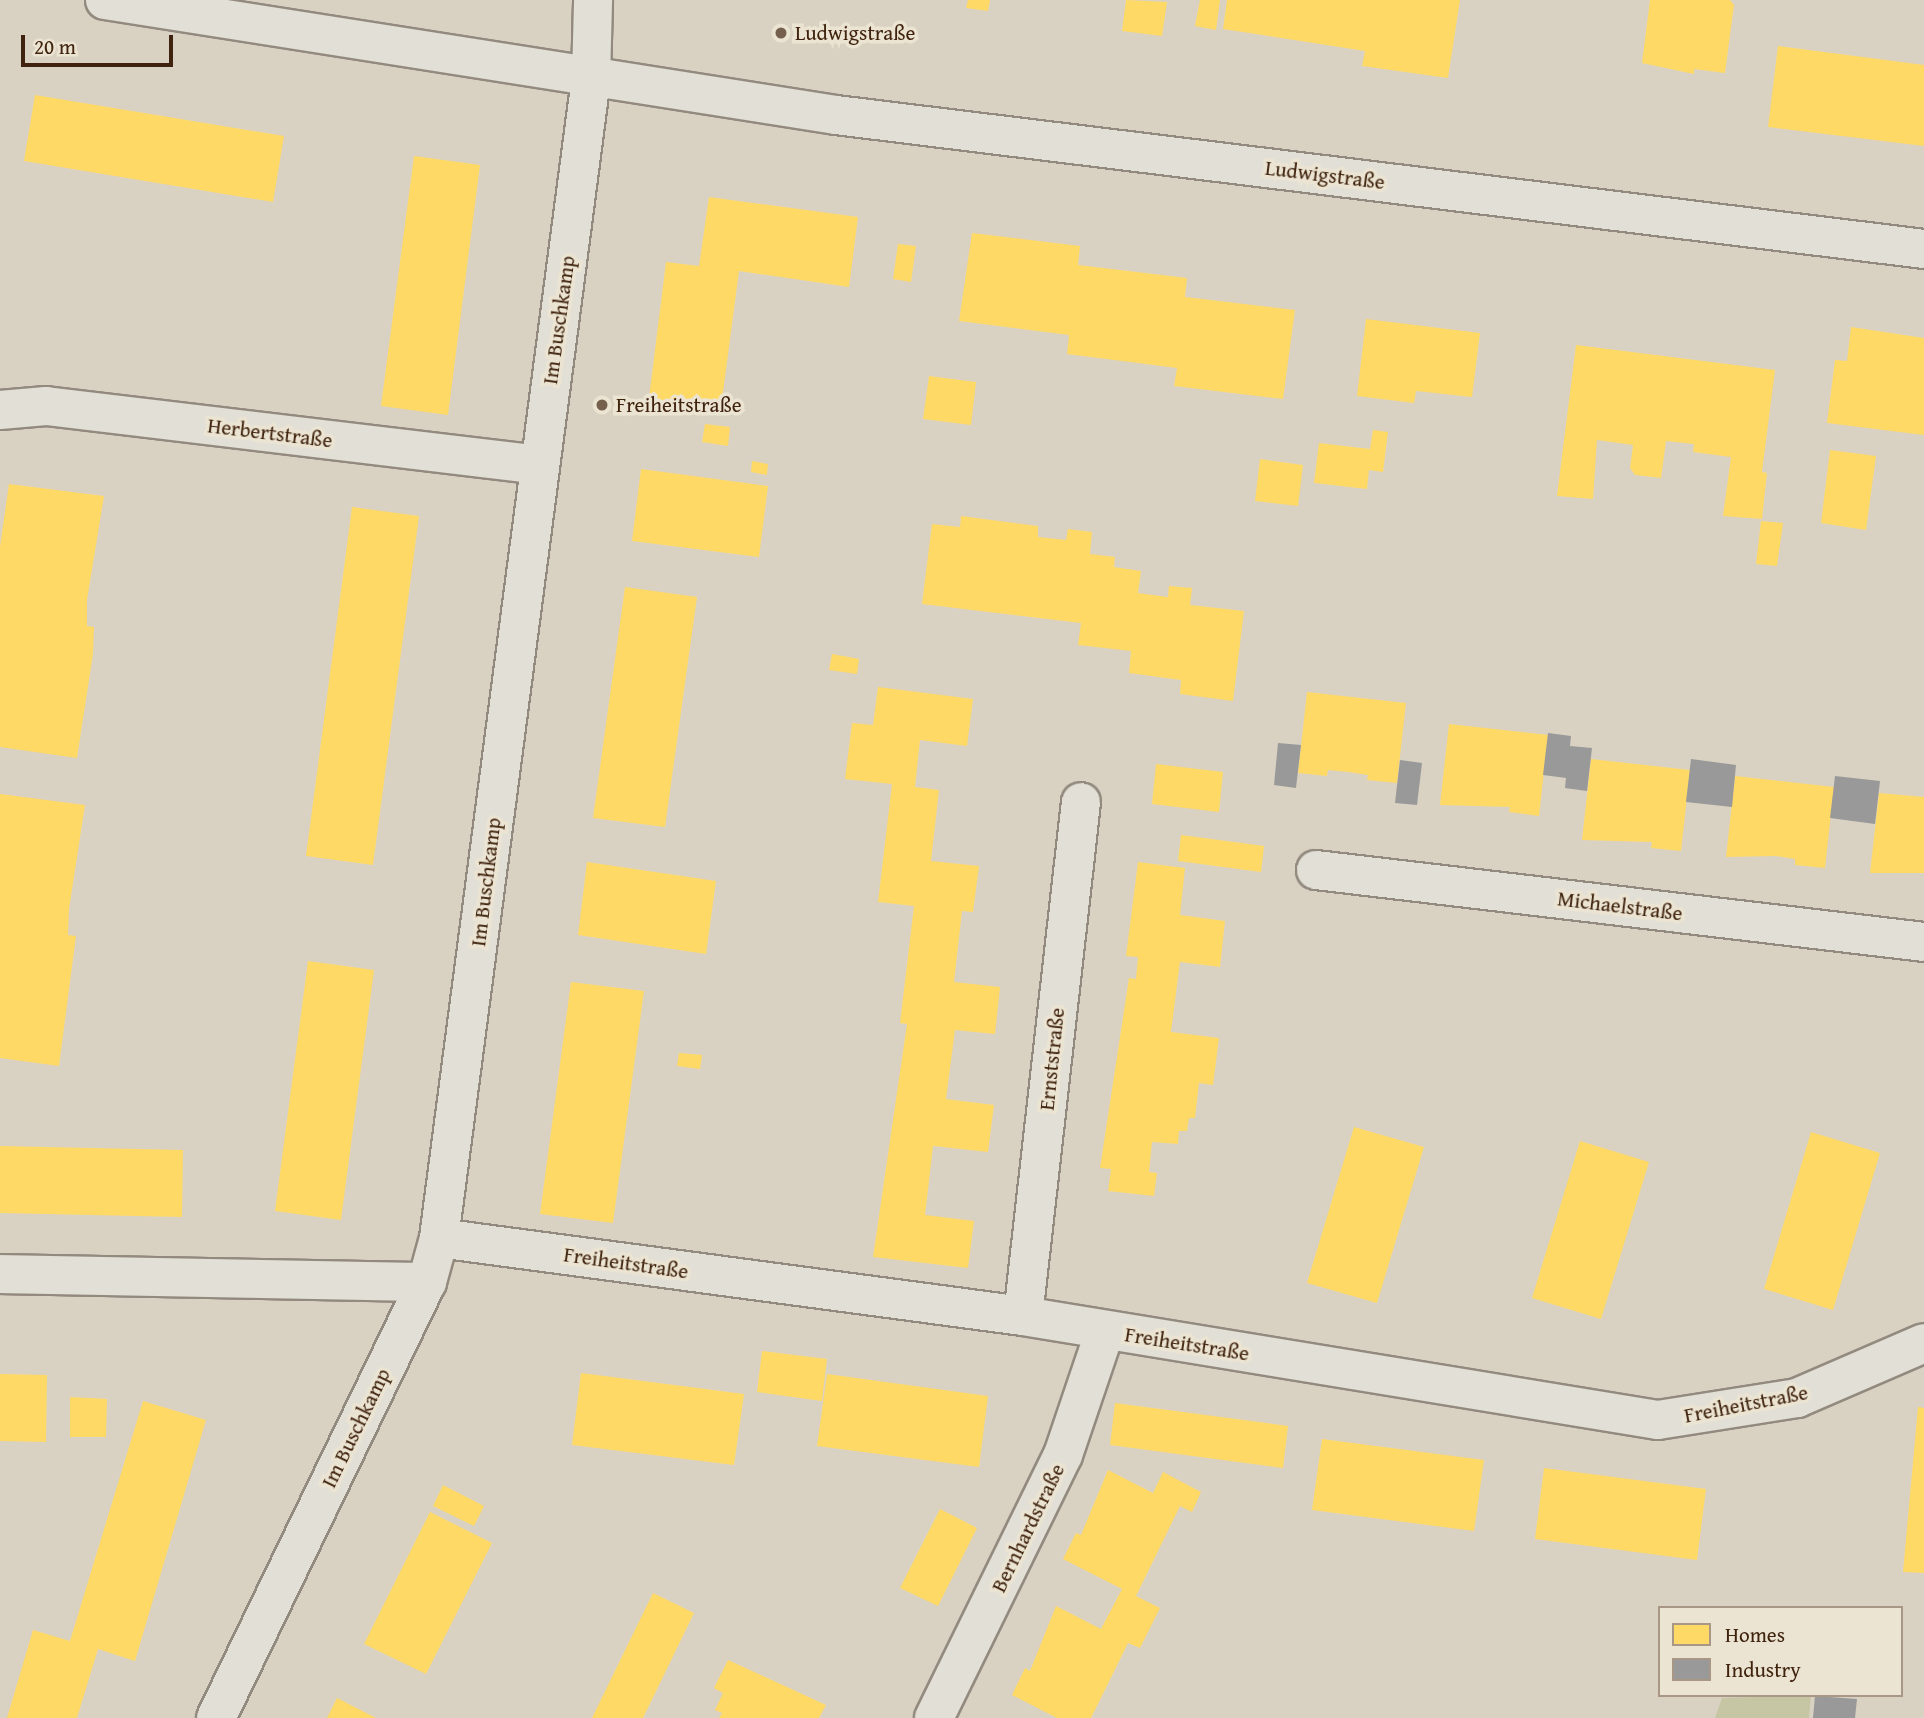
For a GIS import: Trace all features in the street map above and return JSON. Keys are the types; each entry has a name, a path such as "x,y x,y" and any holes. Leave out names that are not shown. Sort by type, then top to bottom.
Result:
{"street":[{"name":"Ludwigstraße","path":"105,0 590,79 836,115 1924,249"},
{"name":"Im Buschkamp","path":"216,1718 427,1282 439,1238 590,79 593,0"},
{"name":"Herbertstraße","path":"0,410 47,406 539,465"},
{"name":"Ernststraße","path":"1023,1316 1081,802"},
{"name":"Michaelstraße","path":"1316,870 1924,943"},
{"name":"Freiheitstraße","path":"439,1238 1023,1316 1658,1420 1797,1398 1924,1343"},
{"path":"0,1274 427,1282"},
{"name":"Bernhardstraße","path":"934,1718 1063,1455 1105,1331"}],"green space":[{"path":"1811,1697 1809,1718 1715,1718 1722,1698"}],"building: Homes":[{"path":"968,0 990,0 988,11 966,8"},
{"path":"1126,0 1167,2 1162,36 1122,31"},
{"path":"1200,0 1220,0 1216,30 1195,26"},
{"path":"1227,0 1460,0 1448,78 1362,66 1365,51 1223,29"},
{"path":"1650,0 1730,0 1734,5 1725,73 1694,69 1694,74 1642,63"},
{"path":"1778,46 1924,65 1924,146 1768,127"},
{"path":"35,95 284,136 273,202 24,161"},
{"path":"414,156 480,165 448,415 381,406"},
{"path":"709,197 858,217 849,287 739,271 720,415 648,406 666,262 699,266"},
{"path":"972,233 1080,246 1078,265 1187,278 1185,297 1295,310 1283,399 1174,386 1177,368 1067,354 1069,335 959,321"},
{"path":"898,244 916,246 911,282 893,279"},
{"path":"1366,319 1480,333 1472,397 1416,391 1414,403 1357,396"},
{"path":"1851,327 1924,338 1924,435 1827,423 1835,360 1847,361"},
{"path":"1576,345 1775,370 1762,472 1767,473 1762,519 1723,516 1731,457 1693,452 1694,444 1666,441 1661,478 1635,475 1630,468 1633,445 1597,440 1593,499 1557,496"},
{"path":"929,376 976,382 971,425 923,419"},
{"path":"705,424 730,427 728,446 702,442"},
{"path":"1373,430 1388,432 1383,472 1369,470 1367,489 1314,483 1319,443 1370,449"},
{"path":"1830,450 1876,456 1866,530 1821,523"},
{"path":"1260,459 1303,465 1298,506 1255,501"},
{"path":"752,461 768,464 767,475 751,472"},
{"path":"641,469 768,486 759,557 632,541"},
{"path":"9,484 104,496 87,600 87,626 94,627 93,654 77,758 0,747 0,547"},
{"path":"352,507 419,516 373,865 306,856"},
{"path":"961,516 1038,526 1038,537 1066,540 1068,529 1092,532 1090,554 1115,557 1114,567 1141,571 1138,593 1168,597 1169,586 1192,588 1190,605 1244,611 1233,701 1180,694 1181,680 1129,673 1131,651 1078,645 1081,623 922,604 932,524 960,527"},
{"path":"1761,521 1783,523 1777,566 1756,564"},
{"path":"625,587 697,597 665,827 593,818"},
{"path":"832,654 859,659 857,674 829,670"},
{"path":"878,687 973,699 967,746 920,740 915,787 939,790 931,861 979,866 973,912 962,911 954,982 1000,987 995,1034 955,1030 946,1099 994,1105 988,1152 933,1146 925,1215 974,1221 968,1268 873,1257 907,1024 900,1023 914,906 878,902 892,784 845,779 852,723 873,725"},
{"path":"1307,692 1406,703 1397,783 1367,780 1368,775 1348,772 1328,770 1327,776 1298,773"},
{"path":"1449,724 1548,735 1539,816 1509,812 1510,807 1440,805"},
{"path":"1591,759 1690,770 1681,851 1651,848 1652,842 1582,840"},
{"path":"1156,764 1223,772 1219,812 1152,804"},
{"path":"1735,776 1834,787 1825,868 1795,865 1795,859 1776,856 1726,857"},
{"path":"1879,793 1924,797 1924,873 1870,873"},
{"path":"0,794 85,805 69,909 68,935 76,936 59,1066 0,1058"},
{"path":"1181,835 1264,846 1261,872 1178,861"},
{"path":"587,862 716,881 706,954 578,935"},
{"path":"1138,862 1185,868 1180,915 1225,921 1220,967 1180,962 1171,1032 1219,1038 1213,1085 1199,1083 1195,1118 1189,1118 1187,1131 1179,1131 1178,1144 1152,1142 1149,1172 1157,1173 1154,1196 1108,1191 1111,1169 1100,1168 1129,978 1136,979 1138,957 1126,956"},
{"path":"308,961 374,970 341,1220 275,1211"},
{"path":"571,982 644,991 613,1223 540,1214"},
{"path":"679,1053 702,1055 700,1069 677,1066"},
{"path":"1354,1127 1424,1147 1377,1303 1307,1283"},
{"path":"1811,1132 1880,1153 1833,1310 1764,1289"},
{"path":"1580,1141 1649,1162 1601,1319 1532,1298"},
{"path":"0,1146 183,1150 182,1217 0,1213"},
{"path":"762,1351 827,1359 822,1401 757,1392"},
{"path":"581,1373 744,1394 734,1465 572,1445"},
{"path":"0,1374 47,1375 46,1442 0,1441"},
{"path":"827,1374 988,1396 979,1467 817,1446"},
{"path":"70,1397 107,1399 106,1437 70,1437"},
{"path":"143,1401 206,1420 135,1661 98,1649 77,1718 7,1718 33,1630 70,1641"},
{"path":"1115,1403 1288,1426 1283,1468 1110,1445"},
{"path":"1918,1407 1924,1408 1924,1573 1903,1572"},
{"path":"1322,1439 1484,1460 1474,1531 1312,1510"},
{"path":"1544,1468 1706,1489 1697,1560 1535,1539"},
{"path":"1108,1470 1153,1493 1163,1472 1201,1492 1192,1512 1180,1506 1136,1596 1160,1608 1140,1648 1128,1643 1091,1718 1057,1718 1012,1695 1025,1668 1030,1671 1056,1606 1101,1629 1122,1589 1063,1559 1076,1533 1081,1535"},
{"path":"443,1485 484,1506 474,1526 433,1506"},
{"path":"940,1509 977,1528 938,1606 900,1588"},
{"path":"430,1512 492,1543 426,1674 364,1644"},
{"path":"653,1593 694,1613 643,1718 592,1718"},
{"path":"728,1660 826,1705 819,1718 719,1718 722,1713 715,1710 723,1693 714,1688"},
{"path":"337,1698 376,1718 327,1718"}],"building: Industry":[{"path":"1548,733 1571,736 1570,746 1592,748 1587,791 1565,788 1566,778 1543,775"},
{"path":"1278,743 1301,745 1296,788 1274,785"},
{"path":"1691,759 1736,765 1732,807 1686,802"},
{"path":"1400,760 1422,763 1417,805 1395,803"},
{"path":"1835,776 1880,781 1875,824 1830,818"},
{"path":"1815,1697 1857,1699 1855,1718 1813,1718"}],"place":[{"name":"Ludwigstraße","path":"781,33"},
{"name":"Freiheitstraße","path":"602,405"}]}
